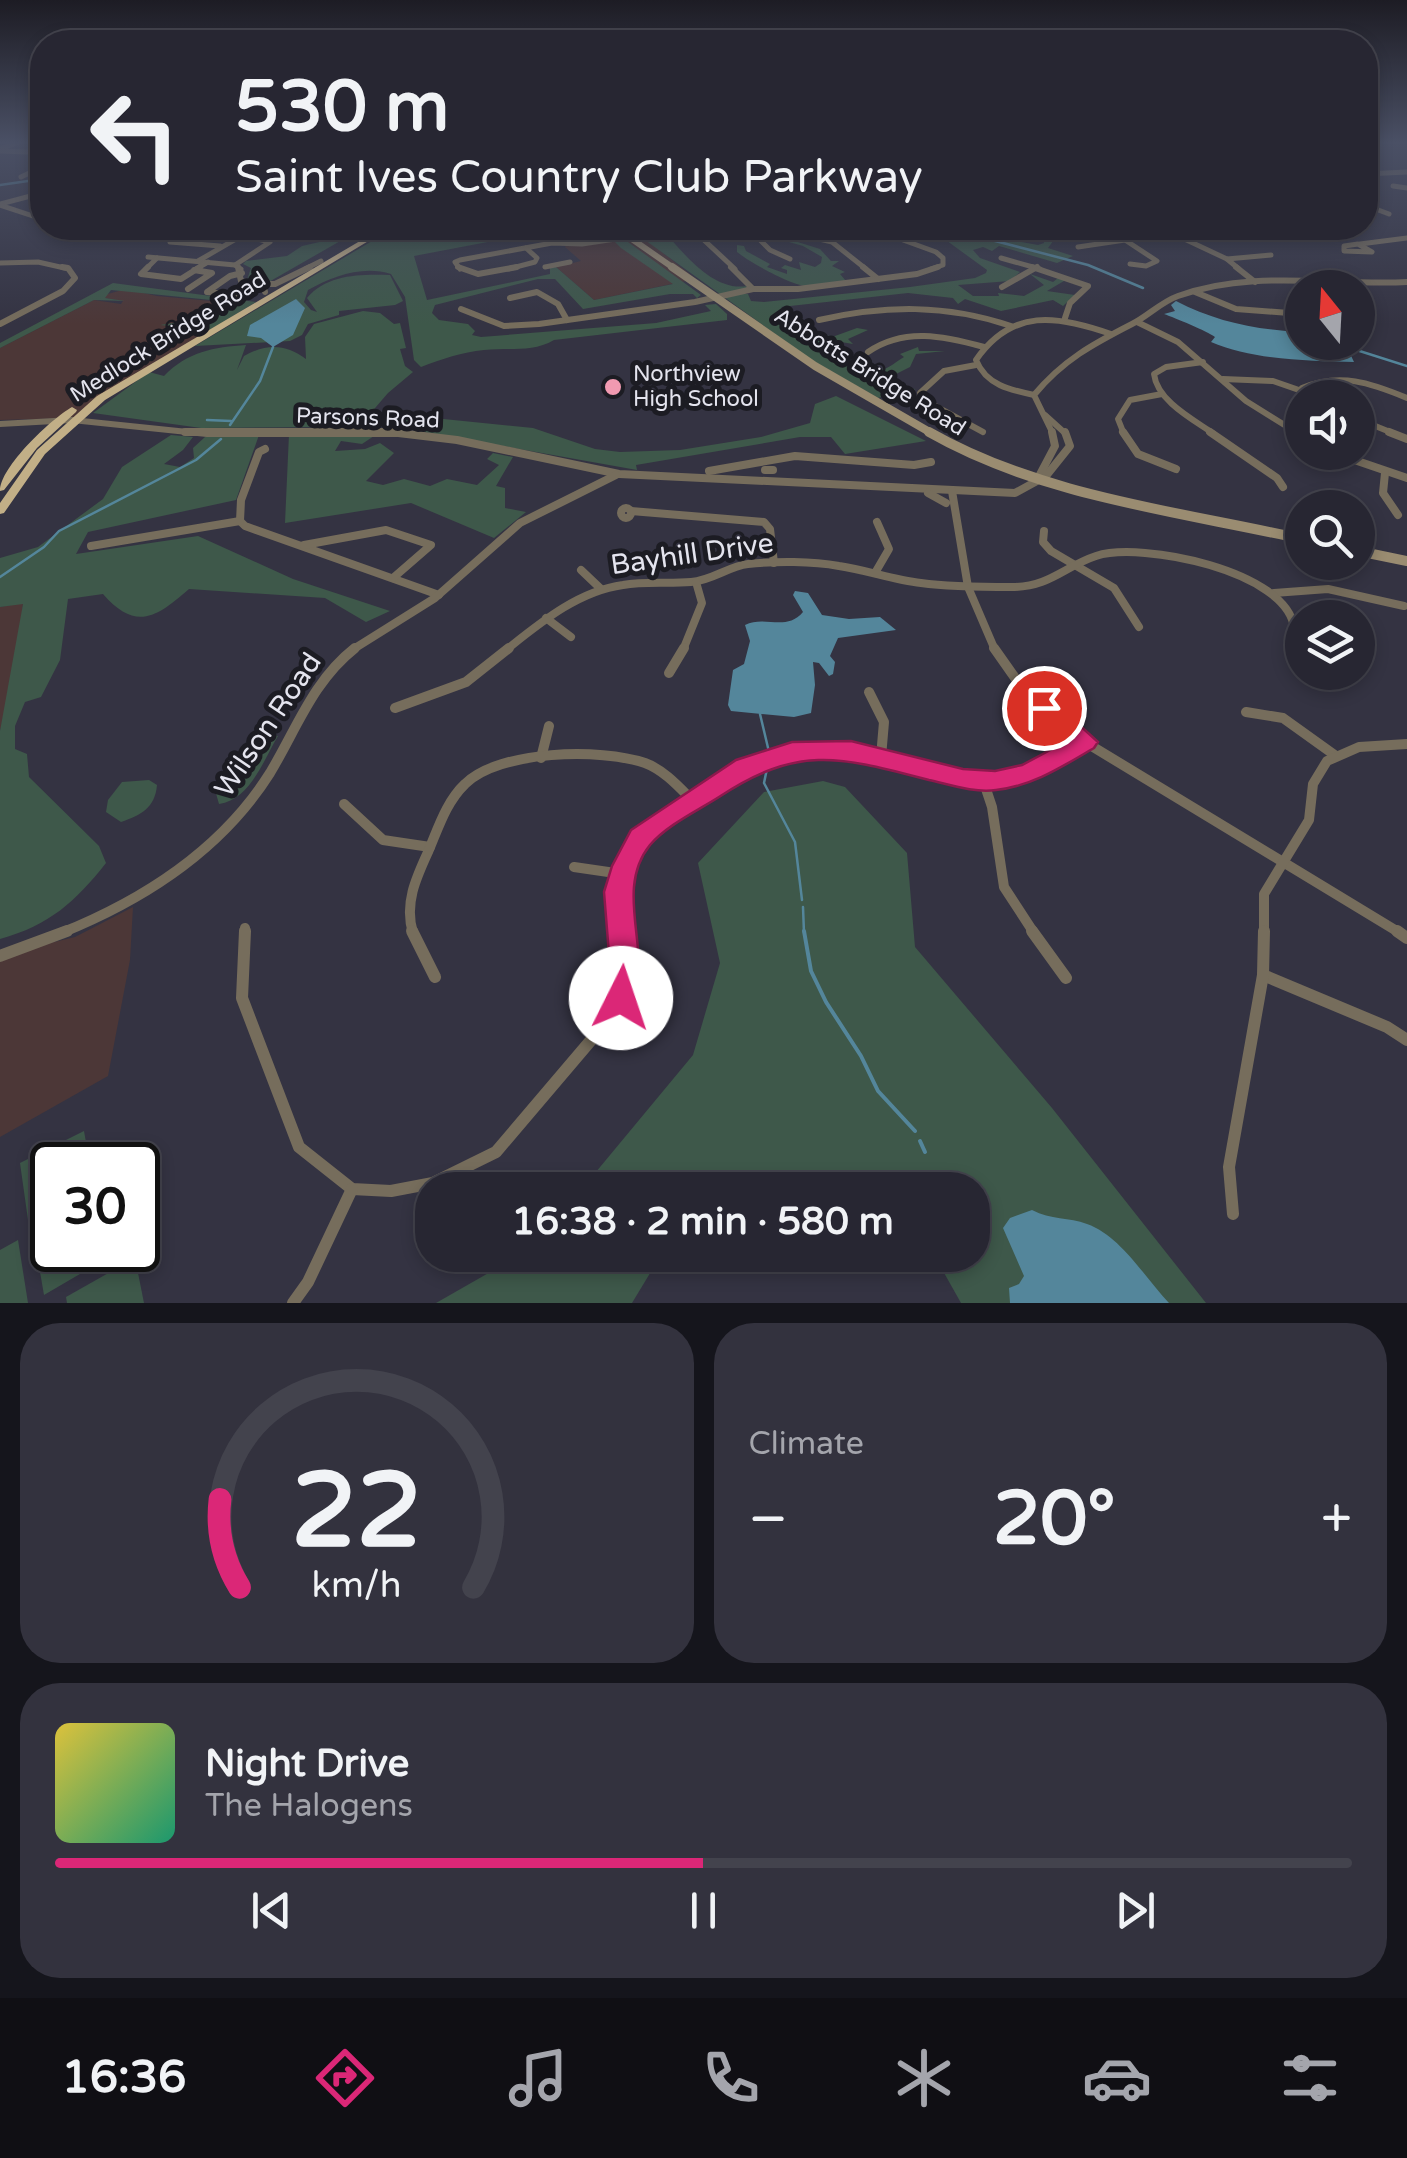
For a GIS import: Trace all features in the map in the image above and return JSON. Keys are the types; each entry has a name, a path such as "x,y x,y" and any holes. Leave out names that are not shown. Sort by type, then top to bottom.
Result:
{"highway":[{"name":"Medlock Bridge Road","path":"0,488 58,421 128,373 357,240"},
{"name":"Medlock Bridge Road","path":"0,512 22,475 72,420 130,379 366,240"}],"main road":[{"name":"Abbotts Bridge Road","path":"635,240 815,366 902,420 978,460 1120,498 1285,535"},
{"path":"1375,554 1407,561"}],"street":[{"path":"0,205 30,216"},
{"path":"1378,209 1389,214"},
{"path":"1358,244 1372,252 1344,250 1344,246 1358,244 1407,238"},
{"path":"198,261 232,240"},
{"path":"148,257 235,265 270,242 262,240"},
{"path":"570,262 547,269 536,262 469,275 456,269 460,260 595,240"},
{"path":"702,240 754,289"},
{"path":"760,240 776,254 790,259"},
{"path":"828,240 878,279"},
{"path":"898,240 936,250 944,258 943,266"},
{"path":"1078,247 1125,240 1158,260 1146,266 1130,264"},
{"path":"1186,240 1227,260 1255,282"},
{"path":"170,242 222,246"},
{"path":"526,248 537,258 536,262"},
{"path":"0,254 1,262 68,268 75,278 63,291 0,324"},
{"path":"1227,260 1271,256"},
{"path":"158,258 139,272 181,279 208,262"},
{"path":"1000,258 1088,286 1070,303 1064,318"},
{"name":"Medlock Bridge Road","path":"242,277 275,284 321,261"},
{"path":"235,265 242,277"},
{"path":"461,309 504,326 568,320 754,289 798,289 930,272 943,266 958,268"},
{"path":"1002,287 1037,267"},
{"path":"188,289 212,273 194,270"},
{"path":"237,296 208,292 230,276 242,277 264,287 266,292"},
{"path":"1034,395 1066,356 1192,291 1255,282 1407,282"},
{"path":"1192,291 1236,309 1285,313"},
{"path":"510,298 537,292 558,304 568,320"},
{"path":"819,320 866,310 932,306 962,309 1011,326"},
{"path":"976,365 984,346 1011,326 1038,318 1064,318 1110,334"},
{"path":"1137,322 1169,336 1246,400 1285,425"},
{"path":"868,352 882,342 915,336 984,346"},
{"path":"1202,362 1159,370 1154,379 1162,394 1277,478 1283,487"},
{"path":"976,365 995,383 1034,395 1056,448 1037,474 1042,478 1070,446 1064,428 1045,414"},
{"path":"976,365 945,369 922,386 920,393 924,400 983,432"},
{"path":"1224,379 1260,379 1285,384"},
{"path":"1320,380 1355,380"},
{"path":"1375,385 1407,398"},
{"path":"1162,394 1130,400 1118,420 1124,441 1136,456 1176,469"},
{"name":"Parsons Road","path":"0,424 72,420 207,434 413,434 619,474 769,483 1016,493 1042,478"},
{"path":"1375,426 1407,439"},
{"path":"240,522 241,500 259,452 265,449"},
{"path":"709,471 767,466 805,456 914,466 930,462"},
{"path":"767,466 769,483"},
{"path":"1375,469 1407,478"},
{"path":"1385,473 1383,493 1398,515"},
{"name":"Wilson Road","path":"0,956 102,917 148,891 208,846 253,797 329,672 358,645 439,595 521,522 619,474"},
{"name":"Parsons Road","path":"851,486 928,492 946,503"},
{"path":"952,491 967,585 979,621 1003,663 1027,692 1122,768 1407,938"},
{"path":"631,511 764,522 770,529 774,563"},
{"path":"91,546 240,522 439,595"},
{"path":"875,573 889,549 877,522"},
{"path":"302,546 386,530 432,545 392,578"},
{"path":"1044,531 1042,539 1046,546 1114,588 1138,627"},
{"name":"Bayhill Drive","path":"396,708 466,682 546,618 601,590 626,584 696,582 734,566 836,565 896,580 1035,585 1114,552 1152,554 1220,568 1248,578 1274,594"},
{"path":"581,570 601,590"},
{"path":"668,673 678,663 702,609 704,595 696,582"},
{"path":"1274,594 1328,589 1404,606"},
{"path":"1274,594 1285,608"},
{"path":"546,618 571,637"},
{"path":"869,692 884,722 882,757"},
{"path":"1246,712 1264,711 1284,718 1336,756"},
{"path":"541,758 549,726"},
{"path":"245,928 242,998 299,1147 352,1190 391,1191 433,1183 496,1152 609,1019 621,998 626,967 618,892 622,874 640,838 693,801 745,766 770,756 815,749 882,757 940,774 983,780 1028,773 1085,742"},
{"path":"1233,1214 1229,1166 1263,974 1264,894 1309,820 1318,772 1336,756 1378,744 1407,744"},
{"path":"435,977 408,923 410,895 448,807 471,778 507,762 541,758 633,760 658,769 693,801"},
{"path":"983,780 995,810 996,858 1003,884 1021,917 1066,978"},
{"path":"344,804 383,840 430,847"},
{"path":"574,867 622,874"},
{"path":"1263,974 1386,1027 1407,1040"},
{"path":"293,1303 308,1282 352,1190"}],"shaded area":[{"path":"647,240 696,279 594,300 556,267 581,261 565,247 570,241"},
{"path":"126,289 223,302 201,319 168,325 210,330 72,418 0,420 0,348 94,300 121,304 123,301 104,295"},
{"path":"23,603 18,650 0,731 0,607"},
{"path":"133,907 130,960 108,1076 0,1137 0,955 75,937"}],"green space":[{"path":"342,240 267,283 247,280 251,268 243,264 246,261 287,256 302,246"},
{"path":"374,240 499,240 414,256 427,300 550,274 550,268 556,267 594,300 673,284 615,242 628,242 701,295 697,298 693,294 670,294 583,309 555,279 538,279 435,305 432,313 439,320 468,324 475,331 472,335 481,337 656,323 711,311 705,305 716,304 727,314 727,320 554,340 529,348 476,351 421,367 414,360 405,297 391,274 370,271 348,273 318,285 308,290 304,302 317,312 307,298 315,290 334,280 368,275 390,275 403,301 339,311 339,315 308,324 302,335 290,341 195,346"},
{"path":"645,240 672,240 710,276 722,283 747,286 743,294 748,294 751,301 764,302 910,287 986,273 946,240 1011,240 1038,245 1043,240 1054,240 1048,248 1073,256 1057,263 999,246 992,251 983,247 973,250 980,258 1020,272 1010,281 958,285 973,296 1024,296 1044,285 1030,274 1053,282 1069,278 1047,291 1075,295 1063,306 1053,300 1001,311 965,299 958,304 953,298 908,293 781,307 788,312 783,324 794,324 793,334 835,336 857,328 868,330 848,339 853,344 841,342 830,347 839,355 833,357 852,368 884,369 904,357 900,354 918,347 919,351 945,351 916,354 910,367 894,375 896,386 915,389 912,394 894,393 878,398 810,359"},
{"path":"782,240 820,249 831,261 839,261 832,266 845,272 840,274 846,281 811,286 793,283 737,252 737,245 744,246 770,264 767,267 787,274 781,268 785,265 801,270 799,262 815,267 821,263 822,257"},
{"path":"113,283 256,302 210,330 160,325 201,319 221,301 111,290 105,298 125,301 94,300 0,348 0,343"},
{"path":"363,311 380,313 394,324 400,323 406,348 400,349 405,366 413,372 363,422 335,427 201,428 93,413 149,372 164,376 182,361 212,349 246,345 237,370 244,356 268,347 291,350 306,359 305,337 314,324"},
{"path":"836,396 926,441 845,454 831,437 800,437 636,465 637,470 379,424 388,417 404,415 533,428 595,449 680,450 761,437 810,423 815,404"},
{"path":"289,434 374,436 362,444 341,441 335,451 365,449 380,443 394,453 366,481 383,485 404,479 430,486 447,479 477,485 499,465 487,459 493,453 513,457 496,486 505,488 505,508 526,512 494,538 411,503 285,523"},
{"path":"171,435 193,437 164,464 180,467 194,458 193,448 205,437 259,435 236,500 88,532 76,554 198,536 293,579 390,611 366,622 325,598 189,589 167,607 146,616 126,613 103,594 68,599 60,660 41,697 25,702 15,726 15,749 27,754 29,777 99,846 106,863 60,910 33,927 0,939 0,731 23,604 0,607 0,558 38,547 103,499 122,467"},
{"path":"261,736 278,736 254,778 239,795 219,804 215,790 220,783"},
{"path":"149,780 157,785 146,810 121,822 106,812 108,800 122,782"},
{"path":"823,781 845,787 907,853 915,947 1052,1108 1206,1303 961,1303 944,1272 990,1272 990,1172 596,1172 693,1055 720,963 698,863 764,792"},
{"path":"84,1131 86,1142 62,1142"},
{"path":"30,1158 28,1220 20,1163"},
{"path":"18,1240 28,1303 0,1303 0,1250"},
{"path":"40,1272 83,1272 44,1295"},
{"path":"110,1272 138,1272 144,1303 67,1303 66,1297"},
{"path":"490,1272 651,1272 632,1303 436,1303"}],"water":[{"path":"296,299 305,308 293,335 273,347 261,338 247,336 250,325"},
{"path":"1176,301 1238,324 1285,330 1285,358 1244,353 1211,342 1215,337 1211,334 1164,314 1175,311 1171,305"},
{"path":"795,591 808,593 822,615 849,619 880,617 896,630 838,638 830,656 835,662 829,676 819,663 813,662 811,713 794,717 731,711 728,705 733,670 744,664 750,641 745,625 796,618 803,612 793,595"},
{"path":"1032,1210 1080,1222 1111,1238 1169,1303 1010,1303 1009,1288 1019,1284 1024,1276 1003,1228 1010,1218"}],"waterway":[{"path":"991,240 1088,265 1143,288"},
{"path":"230,425 260,381 273,347"},
{"path":"1375,356 1407,366"},
{"path":"207,420 231,421"},
{"path":"0,577 44,547 59,531 196,460 221,439"},
{"path":"760,714 769,752"},
{"path":"769,759 764,783 795,842 802,900"},
{"path":"803,907 804,933"},
{"path":"804,931 811,971 826,1002 878,1091 915,1131"},
{"path":"920,1141 925,1152"}],"place":[{"name":"Northview High School","path":"613,387"}],"route":[{"path":"621,998 626,967 618,892 622,874 628,855 640,838 673,813 745,766 792,751 851,750 963,779 995,780 1028,773 1085,742 1044,708"}]}
